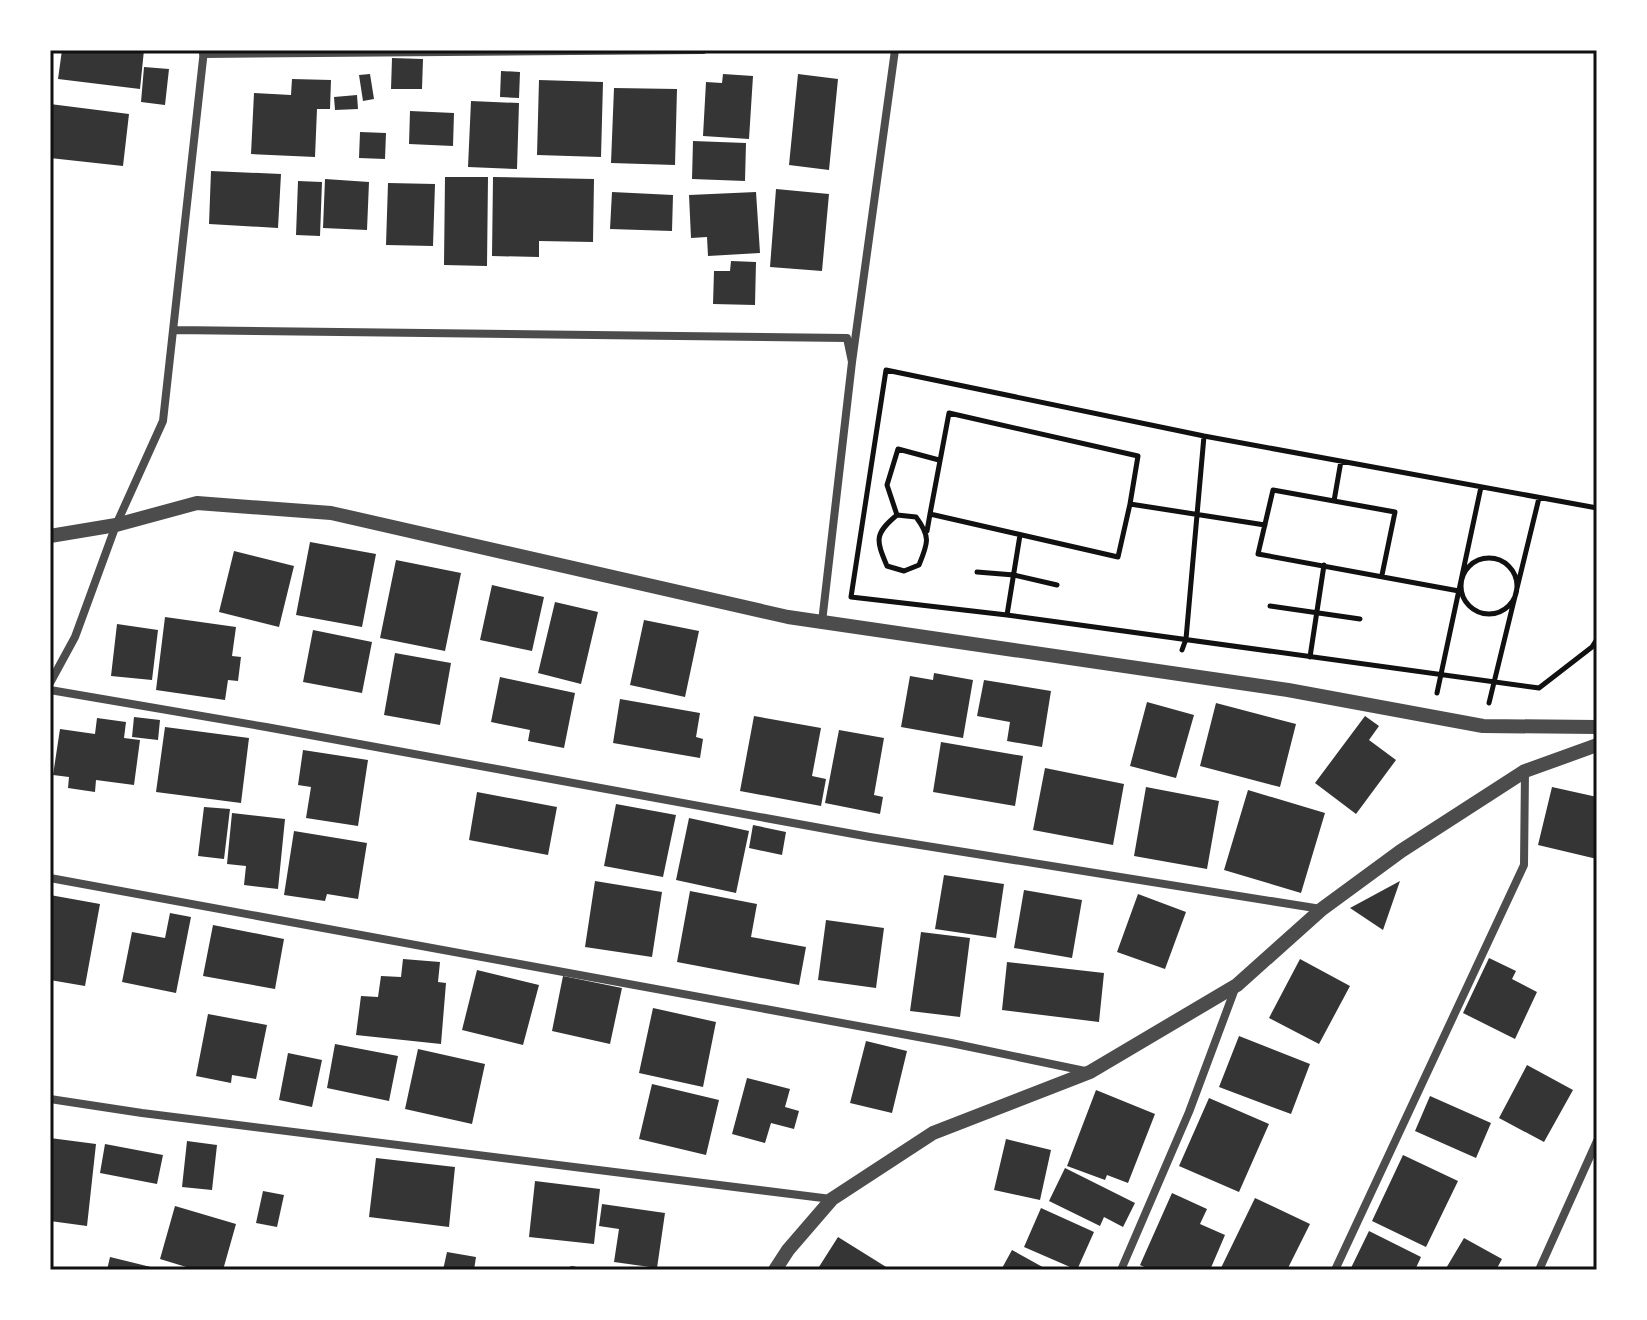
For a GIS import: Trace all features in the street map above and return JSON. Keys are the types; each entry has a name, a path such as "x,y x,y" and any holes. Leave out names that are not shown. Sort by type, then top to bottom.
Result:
{"street":[{"path":"50,683 75,637 116,525 163,421 204,52 703,50"},
{"path":"822,622 852,362 895,50"},
{"path":"175,330 847,338 852,362"},
{"path":"50,536 116,525 197,503 331,513 788,617 1288,690 1483,726 1597,727"},
{"path":"50,690 870,837 1322,909"},
{"path":"775,1270 832,1199 933,1133 1090,1072 1237,985 1322,909 1401,851 1525,771 1597,745"},
{"path":"1335,1270 1524,865 1525,771"},
{"path":"50,878 951,1043 1090,1072"},
{"path":"1121,1270 1189,1112 1237,985"},
{"path":"50,1099 832,1199"},
{"path":"1539,1270 1597,1141"}],"path":[{"path":"1597,508 1204,436 886,370 851,597 1007,615 1539,688 1592,647 1597,639"},
{"path":"927,531 916,517 897,515 882,528 877,545 887,566 904,571 919,565 927,545 927,531 939,460 949,413 1138,456 1118,557 930,514"},
{"path":"1174,674 1186,639 1204,436"},
{"path":"897,515 887,485 898,449 939,460"},
{"path":"1334,501 1341,461"},
{"path":"1432,717 1481,487"},
{"path":"1382,575 1395,512 1273,490 1258,554 1459,591"},
{"path":"1483,726 1539,498"},
{"path":"1130,504 1265,525"},
{"path":"1007,615 1020,535"},
{"path":"1490,558 1509,566 1515,575 1516,595 1503,611 1483,614 1466,602 1461,582 1471,565 1490,558"},
{"path":"1310,657 1324,565"},
{"path":"977,572 1014,575 1057,585"},
{"path":"1270,606 1360,619"}],"building":[{"path":"62,50 144,50 140,89 58,79"},
{"path":"392,58 423,59 422,89 391,89"},
{"path":"144,67 169,69 165,105 141,102"},
{"path":"501,71 520,72 519,98 500,97"},
{"path":"370,74 374,99 363,101 359,75"},
{"path":"723,74 753,76 749,139 703,136 706,82 722,83"},
{"path":"798,74 838,79 829,170 789,165"},
{"path":"292,79 331,80 330,109 317,109 315,157 251,154 254,93 291,95"},
{"path":"539,80 603,82 601,157 537,155"},
{"path":"614,88 677,89 675,165 611,163"},
{"path":"357,95 358,109 335,110 334,97"},
{"path":"471,101 519,103 517,169 468,167"},
{"path":"50,104 129,114 123,166 50,158"},
{"path":"410,111 454,113 453,146 409,144"},
{"path":"360,132 386,133 385,159 359,158"},
{"path":"693,141 746,143 745,181 692,179"},
{"path":"211,171 281,174 278,228 209,224"},
{"path":"445,177 488,177 487,266 444,265"},
{"path":"493,177 594,179 593,242 539,241 539,257 492,256"},
{"path":"325,179 369,182 367,230 323,228"},
{"path":"298,181 322,182 320,236 296,235"},
{"path":"388,183 435,184 433,246 386,245"},
{"path":"776,189 829,194 822,271 770,267"},
{"path":"612,192 673,195 672,231 610,229"},
{"path":"756,192 760,253 708,256 707,237 691,238 689,195"},
{"path":"731,261 756,262 755,305 713,304 714,271 730,271"},
{"path":"310,542 376,554 362,627 296,615"},
{"path":"234,551 294,566 279,627 219,612"},
{"path":"396,560 461,573 445,651 380,638"},
{"path":"492,585 544,597 532,651 480,640"},
{"path":"555,602 598,612 581,684 538,673"},
{"path":"165,617 236,627 232,656 241,657 238,681 228,680 225,700 156,690"},
{"path":"644,620 699,631 685,697 630,685"},
{"path":"117,624 158,630 152,680 111,676"},
{"path":"313,630 372,642 362,693 303,682"},
{"path":"395,653 451,663 440,725 384,715"},
{"path":"934,673 973,680 963,738 901,727 910,676 933,680"},
{"path":"500,677 575,693 564,748 528,741 530,730 491,722"},
{"path":"984,680 1051,691 1042,747 1007,741 1010,722 977,716"},
{"path":"620,699 700,713 696,737 703,739 700,758 613,743"},
{"path":"1147,702 1194,715 1176,778 1130,766"},
{"path":"1216,703 1296,724 1280,787 1200,766"},
{"path":"754,716 821,728 812,776 826,779 821,806 740,791"},
{"path":"1365,716 1379,726 1369,740 1396,760 1356,814 1315,783"},
{"path":"134,717 160,720 158,740 132,737"},
{"path":"97,718 126,722 124,738 140,740 134,785 96,780 95,792 68,788 69,777 53,775 60,729 95,734"},
{"path":"165,727 249,738 241,803 156,792"},
{"path":"839,730 884,738 874,795 883,797 880,814 825,803"},
{"path":"941,742 1023,756 1015,806 933,792"},
{"path":"303,750 368,760 358,826 306,818 311,787 298,785"},
{"path":"1045,768 1124,784 1113,845 1033,830"},
{"path":"1146,787 1219,801 1207,869 1134,856"},
{"path":"1552,787 1597,797 1597,859 1538,845"},
{"path":"1248,790 1325,813 1301,893 1224,870"},
{"path":"477,792 557,807 548,855 469,840"},
{"path":"616,804 676,815 663,877 604,866"},
{"path":"204,807 230,809 224,859 198,856"},
{"path":"232,813 285,819 278,889 244,885 246,866 227,864"},
{"path":"689,818 749,831 736,893 676,880"},
{"path":"753,825 786,832 782,855 749,848"},
{"path":"294,831 367,843 358,899 327,894 325,901 284,895"},
{"path":"944,875 1004,884 996,938 935,929"},
{"path":"595,881 662,892 652,957 585,947"},
{"path":"1400,881 1383,930 1350,908"},
{"path":"1024,890 1082,900 1072,958 1014,948"},
{"path":"690,891 757,904 751,937 806,947 799,985 677,962"},
{"path":"1138,894 1186,912 1165,969 1117,952"},
{"path":"50,895 100,904 85,986 50,980"},
{"path":"170,913 191,917 176,993 122,982 132,932 165,938"},
{"path":"826,920 884,928 876,988 818,980"},
{"path":"213,925 284,939 275,989 203,976"},
{"path":"921,932 970,938 960,1017 910,1011"},
{"path":"1489,958 1516,971 1512,979 1537,992 1515,1039 1463,1013"},
{"path":"403,959 440,962 438,982 446,983 441,1044 356,1035 361,996 378,997 381,976 401,977"},
{"path":"1300,959 1350,986 1319,1044 1269,1018"},
{"path":"1007,962 1104,973 1099,1022 1002,1010"},
{"path":"477,970 539,985 523,1045 462,1030"},
{"path":"563,976 622,988 610,1044 552,1031"},
{"path":"653,1008 716,1022 703,1087 639,1073"},
{"path":"208,1014 267,1025 256,1079 232,1075 231,1083 196,1076"},
{"path":"1239,1036 1310,1064 1291,1114 1219,1087"},
{"path":"866,1041 907,1051 892,1113 850,1103"},
{"path":"335,1044 398,1056 389,1101 327,1088"},
{"path":"418,1049 485,1064 472,1124 405,1109"},
{"path":"288,1053 322,1060 312,1107 279,1100"},
{"path":"1527,1065 1573,1090 1544,1142 1499,1118"},
{"path":"747,1078 790,1089 785,1107 799,1111 794,1129 771,1123 765,1143 732,1134"},
{"path":"652,1084 719,1100 706,1155 639,1139"},
{"path":"1096,1090 1155,1114 1128,1183 1107,1175 1105,1180 1067,1166"},
{"path":"1430,1096 1491,1123 1476,1158 1415,1131"},
{"path":"1209,1098 1269,1124 1239,1192 1179,1166"},
{"path":"50,1138 96,1144 87,1226 50,1221"},
{"path":"1006,1139 1051,1150 1040,1200 994,1190"},
{"path":"187,1141 217,1145 212,1190 182,1187"},
{"path":"105,1144 163,1155 157,1184 100,1173"},
{"path":"1403,1155 1458,1181 1426,1247 1372,1221"},
{"path":"376,1158 455,1167 449,1227 369,1217"},
{"path":"1065,1168 1135,1203 1123,1227 1104,1217 1100,1226 1049,1201"},
{"path":"535,1181 600,1189 594,1244 529,1237"},
{"path":"263,1191 284,1195 277,1227 256,1223"},
{"path":"1172,1193 1207,1209 1200,1224 1225,1235 1210,1270 1151,1270 1140,1265"},
{"path":"1255,1198 1310,1224 1287,1270 1220,1270"},
{"path":"602,1204 665,1213 657,1268 614,1262 619,1229 599,1226"},
{"path":"175,1206 236,1224 223,1270 196,1270 160,1259"},
{"path":"1041,1208 1094,1232 1077,1270 1024,1247"},
{"path":"1369,1231 1421,1257 1415,1270 1350,1270"},
{"path":"838,1237 891,1270 817,1270"},
{"path":"1464,1238 1502,1259 1496,1270 1445,1270"},
{"path":"1012,1250 1048,1270 1001,1270"},
{"path":"447,1252 476,1257 474,1270 443,1270"},
{"path":"110,1257 159,1269 159,1270 107,1270"}]}
